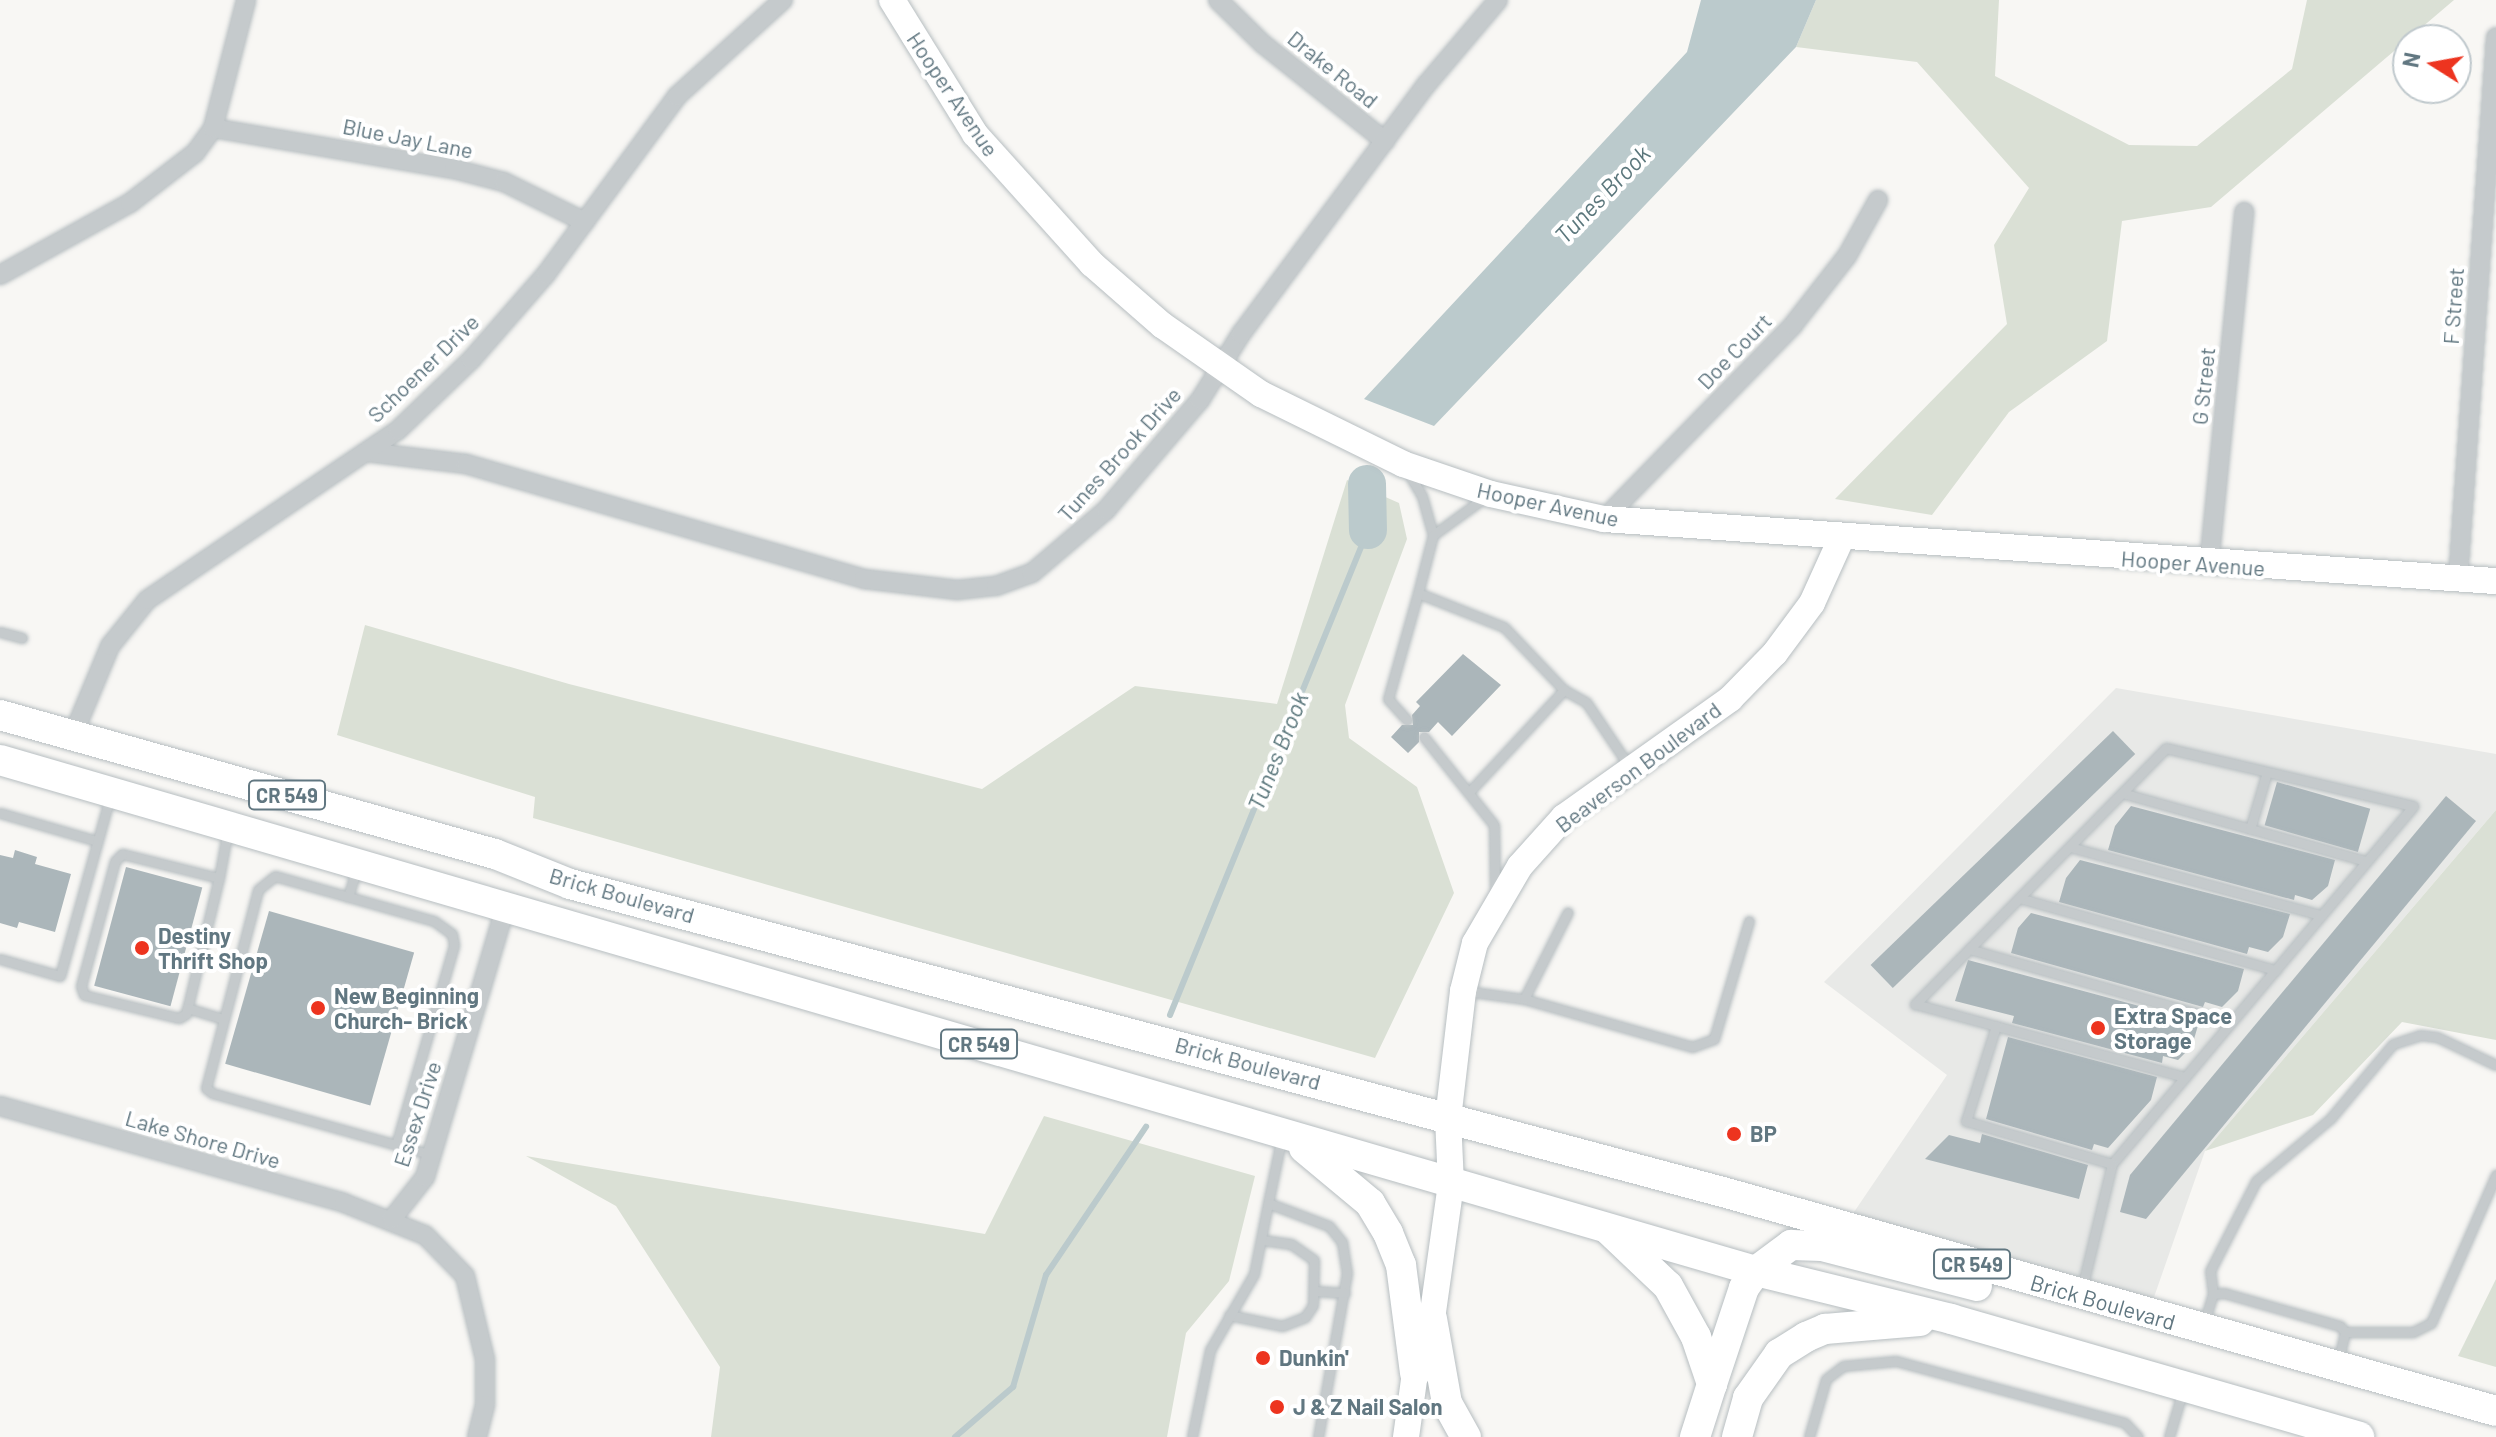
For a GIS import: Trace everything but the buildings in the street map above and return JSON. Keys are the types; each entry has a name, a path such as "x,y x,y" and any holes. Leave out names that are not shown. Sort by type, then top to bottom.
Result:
{"main road":[{"name":"Hooper Avenue","path":"892,0 975,134 1029,199 1092,264 1223,368 1303,417 1403,464 1491,494 1604,519 2209,565 2496,581"},
{"name":"Beaverson Boulevard","path":"1406,1437 1415,1373 1432,1319 1451,1184 1448,1119 1463,991 1475,943 1520,866 1564,817 1730,699 1775,653 1812,603 1842,537"},
{"name":"Brick Boulevard","path":"0,715 495,854 570,884 1448,1119 2496,1411"},
{"name":"Brick Boulevard","path":"0,760 506,905 1451,1184 1756,1271 1951,1319 2359,1437"},
{"path":"506,905 570,884"},
{"path":"1284,1134 1370,1203 1388,1233 1401,1265 1415,1373"},
{"path":"1605,1226 1679,1302 1712,1384"},
{"path":"1695,1437 1744,1288 1756,1271 1791,1245 1822,1246 2071,1309 2167,1320"},
{"path":"1432,1319 1447,1403 1466,1437"},
{"path":"1737,1437 1748,1398 1779,1354 1806,1337 1825,1329 1951,1319"}],"street":[{"path":"0,275 130,203 195,153 213,128 246,0"},
{"name":"Schoener Drive","path":"73,735 110,646 147,600 398,430 471,360 585,222 677,96 783,0"},
{"name":"Drake Road","path":"1218,0 1263,44 1385,141"},
{"name":"Tunes Brook Drive","path":"366,452 466,464 864,579 957,590 996,586 1032,573 1066,548 1106,510 1223,368 1241,334 1385,141 1498,0"},
{"name":"F Street","path":"2458,579 2496,37"},
{"name":"Blue Jay Lane","path":"213,128 454,169 504,182 585,222"},
{"name":"Doe Court","path":"1604,519 1793,325 1847,256 1878,200"},
{"name":"G Street","path":"2209,565 2244,212"},
{"name":"Essex Drive","path":"392,1219 425,1177 506,905"},
{"name":"Lake Shore Drive","path":"0,1106 392,1219"},
{"path":"392,1219 445,1251 465,1276 485,1359 485,1405 477,1437"}],"lane":[{"path":"1403,464 1422,496 1433,535"},
{"path":"1407,720 1388,699 1433,535 1448,519 1491,494"},
{"path":"1418,593 1504,627 1564,690 1586,702 1631,770"},
{"path":"0,632 22,638"},
{"path":"1471,790 1564,690"},
{"path":"1424,737 1471,790 1494,825 1494,906"},
{"path":"2080,1295 2112,1164 2413,806 2166,748 1915,1004 2185,1077"},
{"path":"2250,829 2267,772"},
{"path":"0,959 60,976 111,792"},
{"path":"2122,793 2366,861"},
{"path":"0,813 97,841"},
{"path":"219,878 122,854 115,861 81,986 84,995 179,1018 187,1008 219,878 229,826"},
{"path":"2070,847 2321,915"},
{"path":"348,897 358,863"},
{"path":"396,1145 454,945 452,934 434,921 275,876 258,890 205,1080 212,1093 396,1145 432,1155"},
{"path":"2019,898 2276,970"},
{"path":"1524,999 1568,912"},
{"path":"1463,991 1524,999 1692,1047 1714,1039 1749,921"},
{"path":"1969,949 2231,1023"},
{"path":"187,1008 222,1019"},
{"path":"1996,1026 1966,1121 2112,1164"},
{"path":"2201,1330 2213,1294 2210,1271 2256,1181 2330,1119 2393,1044 2420,1035 2437,1037 2496,1065"},
{"path":"1192,1437 1210,1350 1254,1274 1264,1240 1268,1203 1284,1134"},
{"path":"2345,1332 2413,1332 2431,1323 2496,1175"},
{"path":"1268,1203 1329,1226 1342,1242 1345,1293 1318,1437"},
{"path":"1229,1315 1265,1325 1294,1324 1305,1317 1315,1291 1314,1260 1306,1250 1264,1240"},
{"path":"1315,1291 1345,1293"},
{"path":"2213,1294 2340,1326 2345,1332"},
{"path":"2337,1368 2345,1332"},
{"path":"1809,1437 1826,1379 1843,1366 1896,1361 2125,1423 2138,1437"},
{"path":"2169,1437 2184,1388"}],"shaded area":[{"path":"1816,0 1999,0 1995,76 2129,145 2197,146 2292,69 2307,0 2454,0 2426,24 2392,24 2392,53 2211,207 2122,221 2107,341 2009,412 1932,515 1835,499 2007,324 1994,245 2029,188 1917,62 1796,47"},
{"path":"1347,480 1399,503 1407,539 1345,705 1349,738 1417,787 1454,893 1375,1058 533,818 535,797 337,735 365,625 569,684 982,789 1135,686 1277,704"},
{"name":"Extra Space Storage","path":"2116,688 2496,754 2496,810 2205,1151 2153,1300 1852,1215 1947,1075 1824,982"},
{"path":"2496,810 2496,1040 2402,1022 2313,1115 2205,1151"},
{"path":"1044,1116 1255,1176 1229,1281 1186,1333 1167,1437 711,1437 720,1367 616,1206 526,1156 985,1234"},
{"path":"2496,1279 2496,1367 2458,1356"}],"water":[{"path":"1701,0 1816,0 1796,47 1434,426 1364,399 1687,52"}],"waterway":[{"name":"Tunes Brook","path":"1367,484 1368,530"},
{"name":"Tunes Brook","path":"1170,1015 1368,530"},
{"name":"Tunes Brook","path":"955,1437 1013,1387 1046,1275 1146,1127"}],"place":[{"name":"Destiny Thrift Shop","path":"142,948"},
{"name":"New Beginning Church- Brick","path":"318,1008"},
{"name":"Extra Space Storage","path":"2098,1028"},
{"name":"BP","path":"1734,1134"},
{"name":"Dunkin'","path":"1263,1358"},
{"name":"J & Z Nail Salon","path":"1277,1407"}]}
